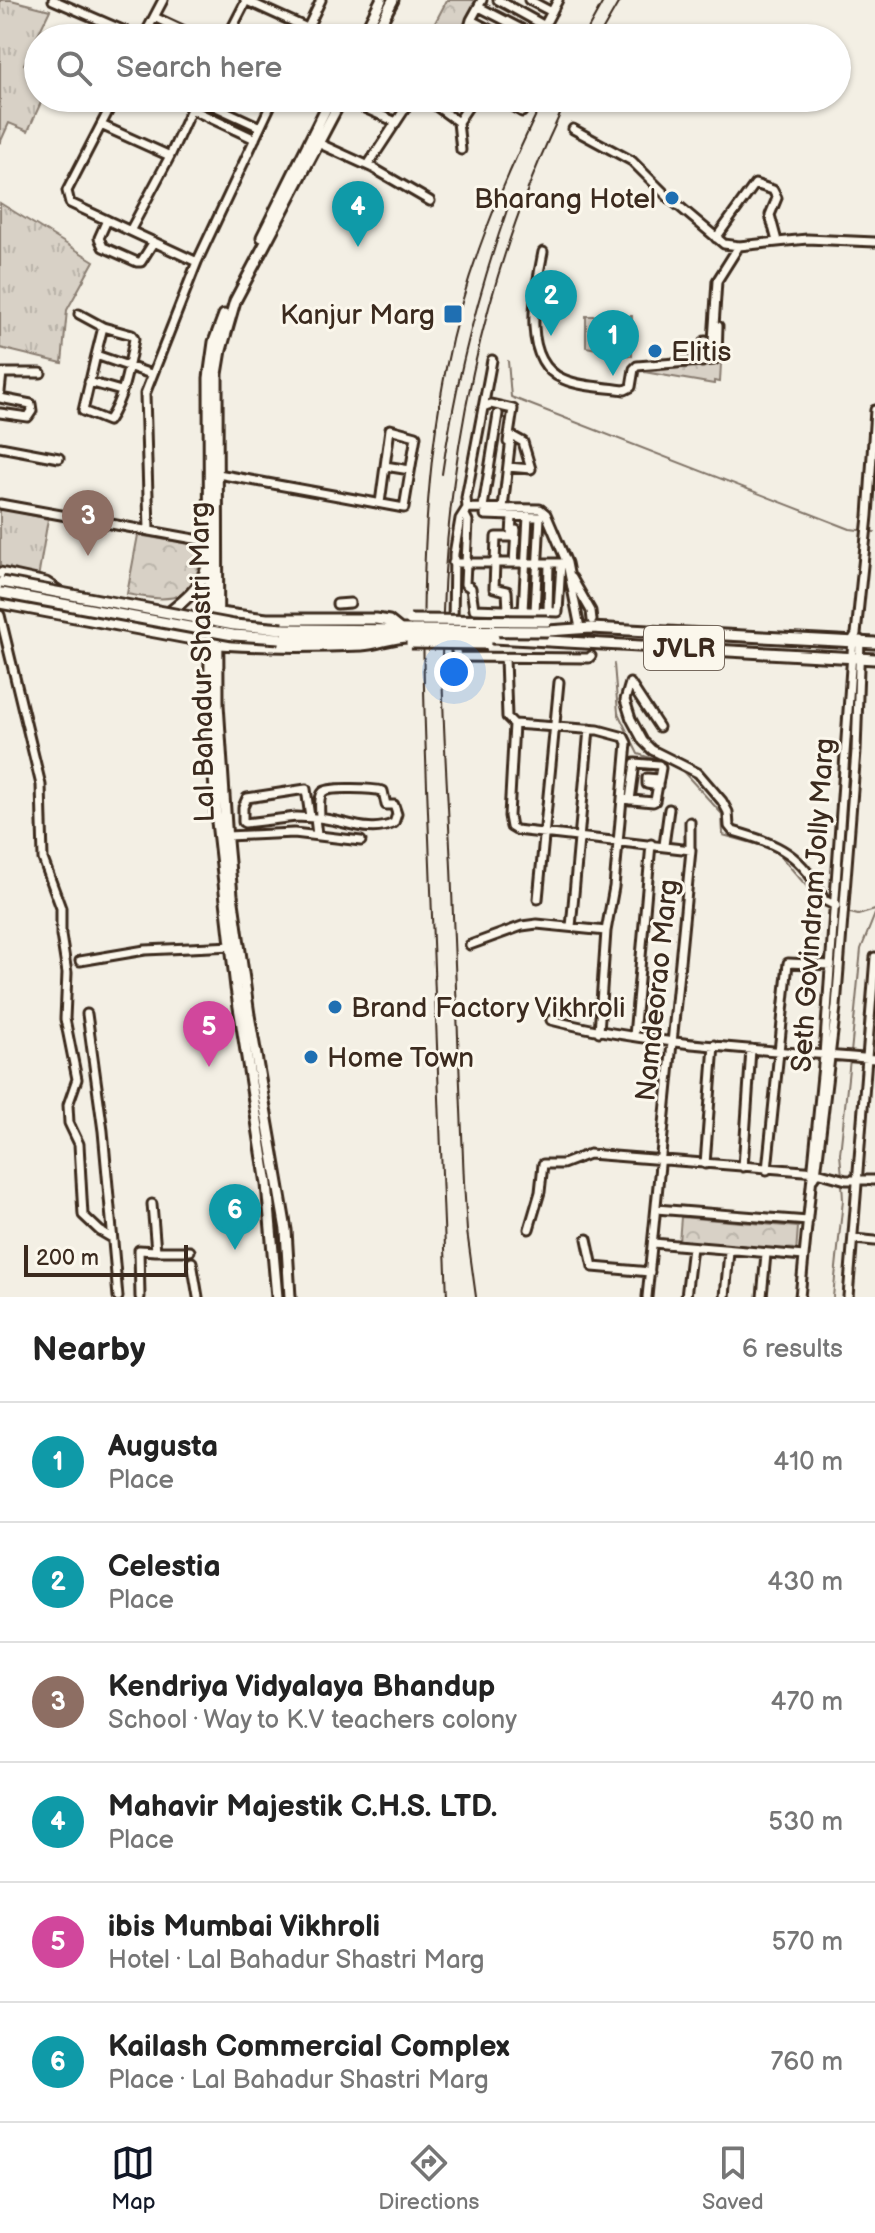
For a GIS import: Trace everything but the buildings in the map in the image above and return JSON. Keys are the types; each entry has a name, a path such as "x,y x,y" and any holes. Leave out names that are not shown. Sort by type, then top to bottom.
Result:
{"main road":[{"path":"375,24 381,0"},
{"path":"378,24 393,0"},
{"name":"Lal Bahadur Shastri Marg","path":"215,615 210,559 209,378 214,342 225,313 324,112"},
{"name":"Lal Bahadur Shastri Marg","path":"277,1297 251,1054 216,813 217,374 229,314 335,112"},
{"path":"164,617 203,582 210,559"},
{"path":"46,583 68,598 198,622 215,615 267,619 376,619 389,621 399,633 378,644 360,645 254,646 214,643 1,588 46,583"},
{"name":"JVLR","path":"1,588 223,634 399,633 548,621 575,629 856,639 875,643"},
{"name":"JVLR","path":"411,632 494,641 516,639 875,659"},
{"name":"Lal Bahadur Shastri Marg","path":"214,704 235,946"},
{"name":"Lal Bahadur Shastri Marg","path":"251,1054 283,1219 290,1297"},
{"path":"270,1219 283,1219"}],"street":[{"path":"53,0 112,24"},
{"path":"150,24 162,2 151,0"},
{"path":"234,24 246,0 297,24"},
{"path":"310,24 321,0"},
{"path":"498,0 541,24"},
{"path":"529,0 552,12"},
{"path":"546,24 558,0"},
{"path":"471,24 480,3 515,24"},
{"path":"154,17 169,24"},
{"path":"471,20 479,24"},
{"path":"108,112 67,191 70,203 197,262"},
{"path":"130,231 190,112"},
{"path":"210,112 255,139"},
{"path":"220,112 260,127"},
{"path":"149,530 145,394 197,262 267,112"},
{"path":"374,112 396,122"},
{"path":"368,165 403,112"},
{"path":"444,112 458,122"},
{"path":"461,150 458,122 465,112"},
{"path":"101,125 170,156"},
{"path":"573,129 632,161 667,196 724,244 739,246 807,239 875,242"},
{"path":"318,143 368,165 430,201"},
{"path":"716,238 755,184 773,190 777,198 770,215 777,241"},
{"path":"107,220 99,238 103,247 141,262 153,243"},
{"path":"543,252 536,290 535,345 543,362 554,375 572,383 628,390 637,366 702,362 717,357 717,281 739,246"},
{"path":"79,314 103,327 132,335 134,339 129,366 108,421 83,411 103,327"},
{"path":"702,362 705,341"},
{"path":"96,355 151,374"},
{"path":"492,360 466,498 465,584 471,588 474,609 535,611 548,621"},
{"path":"0,413 28,417 32,411 31,404 27,402 0,395 2,373 41,373"},
{"path":"89,382 121,391"},
{"path":"483,407 491,404 513,409 500,508"},
{"path":"856,658 875,410"},
{"path":"484,511 498,414"},
{"path":"218,474 404,508 416,436 390,429 380,503"},
{"path":"500,508 511,438 514,437 523,442 532,473 508,467"},
{"path":"0,447 59,458"},
{"path":"385,466 410,470"},
{"path":"0,504 211,542"},
{"path":"484,511 500,508 540,509 546,514 564,563 580,588 592,620"},
{"path":"466,511 540,517 535,611"},
{"path":"466,511 460,519 453,563 455,655 505,658 591,656"},
{"path":"514,516 514,563"},
{"path":"523,611 528,516"},
{"path":"485,537 513,537"},
{"path":"496,537 494,588 507,591 508,610"},
{"path":"453,563 564,563"},
{"path":"548,621 549,563"},
{"path":"548,621 559,610 564,563"},
{"path":"571,577 575,629"},
{"path":"337,604 350,603"},
{"path":"0,615 41,785 43,859 61,908 61,935 67,973 65,1019 77,1079 68,1105 69,1123 79,1144 83,1215 112,1238"},
{"name":"Namdeorao Marg","path":"505,658 507,717 514,724 509,822 516,830 690,848 692,853 647,1297"},
{"name":"Seth Govindram Jolly Marg","path":"800,1297 828,1055 831,965 852,811 856,658"},
{"path":"538,899 559,682"},
{"path":"659,727 630,683 625,700 643,741 652,750 698,773 728,812 729,826 733,831 784,848 814,878 824,900 839,907"},
{"path":"514,724 556,725 624,737 627,743 626,800"},
{"path":"571,927 589,729"},
{"path":"599,1032 606,931 614,887 617,840 626,800 635,763 659,765 653,802 626,800"},
{"path":"315,818 321,795 325,790 333,789 383,791 386,805 394,805 397,814 394,823 388,826 360,827 315,818 245,823 243,807 247,798 306,789 315,818 317,835"},
{"path":"664,845 669,809"},
{"path":"690,822 690,848"},
{"path":"227,836 294,833 361,841"},
{"path":"634,1036 651,844"},
{"path":"828,1055 838,920"},
{"path":"470,945 522,926 537,924 606,931"},
{"path":"80,961 145,950 235,946"},
{"path":"848,1297 875,957"},
{"path":"767,1170 788,963 831,965"},
{"path":"87,1014 103,1131 118,1297"},
{"path":"551,1020 599,1032 778,1053 868,1058"},
{"path":"705,1164 714,1045"},
{"path":"743,1167 751,1049"},
{"path":"529,1229 540,1192 543,1164 563,1164 589,1154 813,1174 846,1180 875,1180"},
{"path":"152,1204 156,1251"},
{"path":"656,1209 808,1221"},
{"path":"587,1239 593,1267 650,1272"},
{"path":"854,1239 875,1241"},
{"path":"653,1243 804,1256"},
{"path":"686,1297 692,1247"},
{"path":"140,1297 139,1250 190,1251"},
{"path":"725,1297 729,1251"},
{"path":"762,1297 766,1254"},
{"path":"192,1262 198,1297"}],"green space":[{"path":"0,0 11,0 50,10 43,24 24,24 24,112 37,112 28,131 9,123 0,143"},
{"path":"447,0 478,0 466,24 434,24"},
{"path":"0,203 94,261 67,310 62,363 0,348"},
{"path":"586,316 632,316 632,356 586,347"},
{"path":"721,363 720,382 714,381 714,384 644,372"},
{"path":"0,508 48,519 38,578 0,568"},
{"path":"138,535 201,546 199,565 189,589 171,598 127,594"},
{"path":"681,1217 798,1227 796,1253 679,1242"}],"waterway":[{"path":"508,361 511,397 850,529 875,532"},
{"path":"614,664 618,713 638,754 679,767 722,814 723,835 770,848"},
{"path":"776,851 822,904 832,908"},
{"path":"846,912 858,915 875,910"},
{"path":"851,1053 861,949 875,914"},
{"path":"842,1176 840,1154 850,1059"},
{"path":"833,1297 842,1183"}],"railway":[{"path":"591,24 604,0"},
{"path":"606,24 620,0"},
{"path":"447,1297 425,720 425,543 429,485 446,368 463,298 499,196 538,112"},
{"path":"476,1297 467,1231 462,1143 442,661 444,589 459,444 473,372 512,231 562,112"},
{"path":"442,474 469,339 508,207"}],"place":[{"name":"Bharang Hotel","path":"672,198"},
{"name":"Mahavir Majestik C.H.S. LTD.","path":"358,247"},
{"name":"Kanjur Marg","path":"453,314"},
{"name":"Celestia","path":"551,336"},
{"name":"Elitis","path":"655,351"},
{"name":"Augusta","path":"613,376"},
{"name":"Kendriya Vidyalaya Bhandup","path":"88,556"},
{"name":"Brand Factory Vikhroli","path":"335,1007"},
{"name":"Home Town","path":"311,1057"},
{"name":"ibis Mumbai Vikhroli","path":"209,1067"},
{"name":"Kailash Commercial Complex","path":"235,1250"}]}
